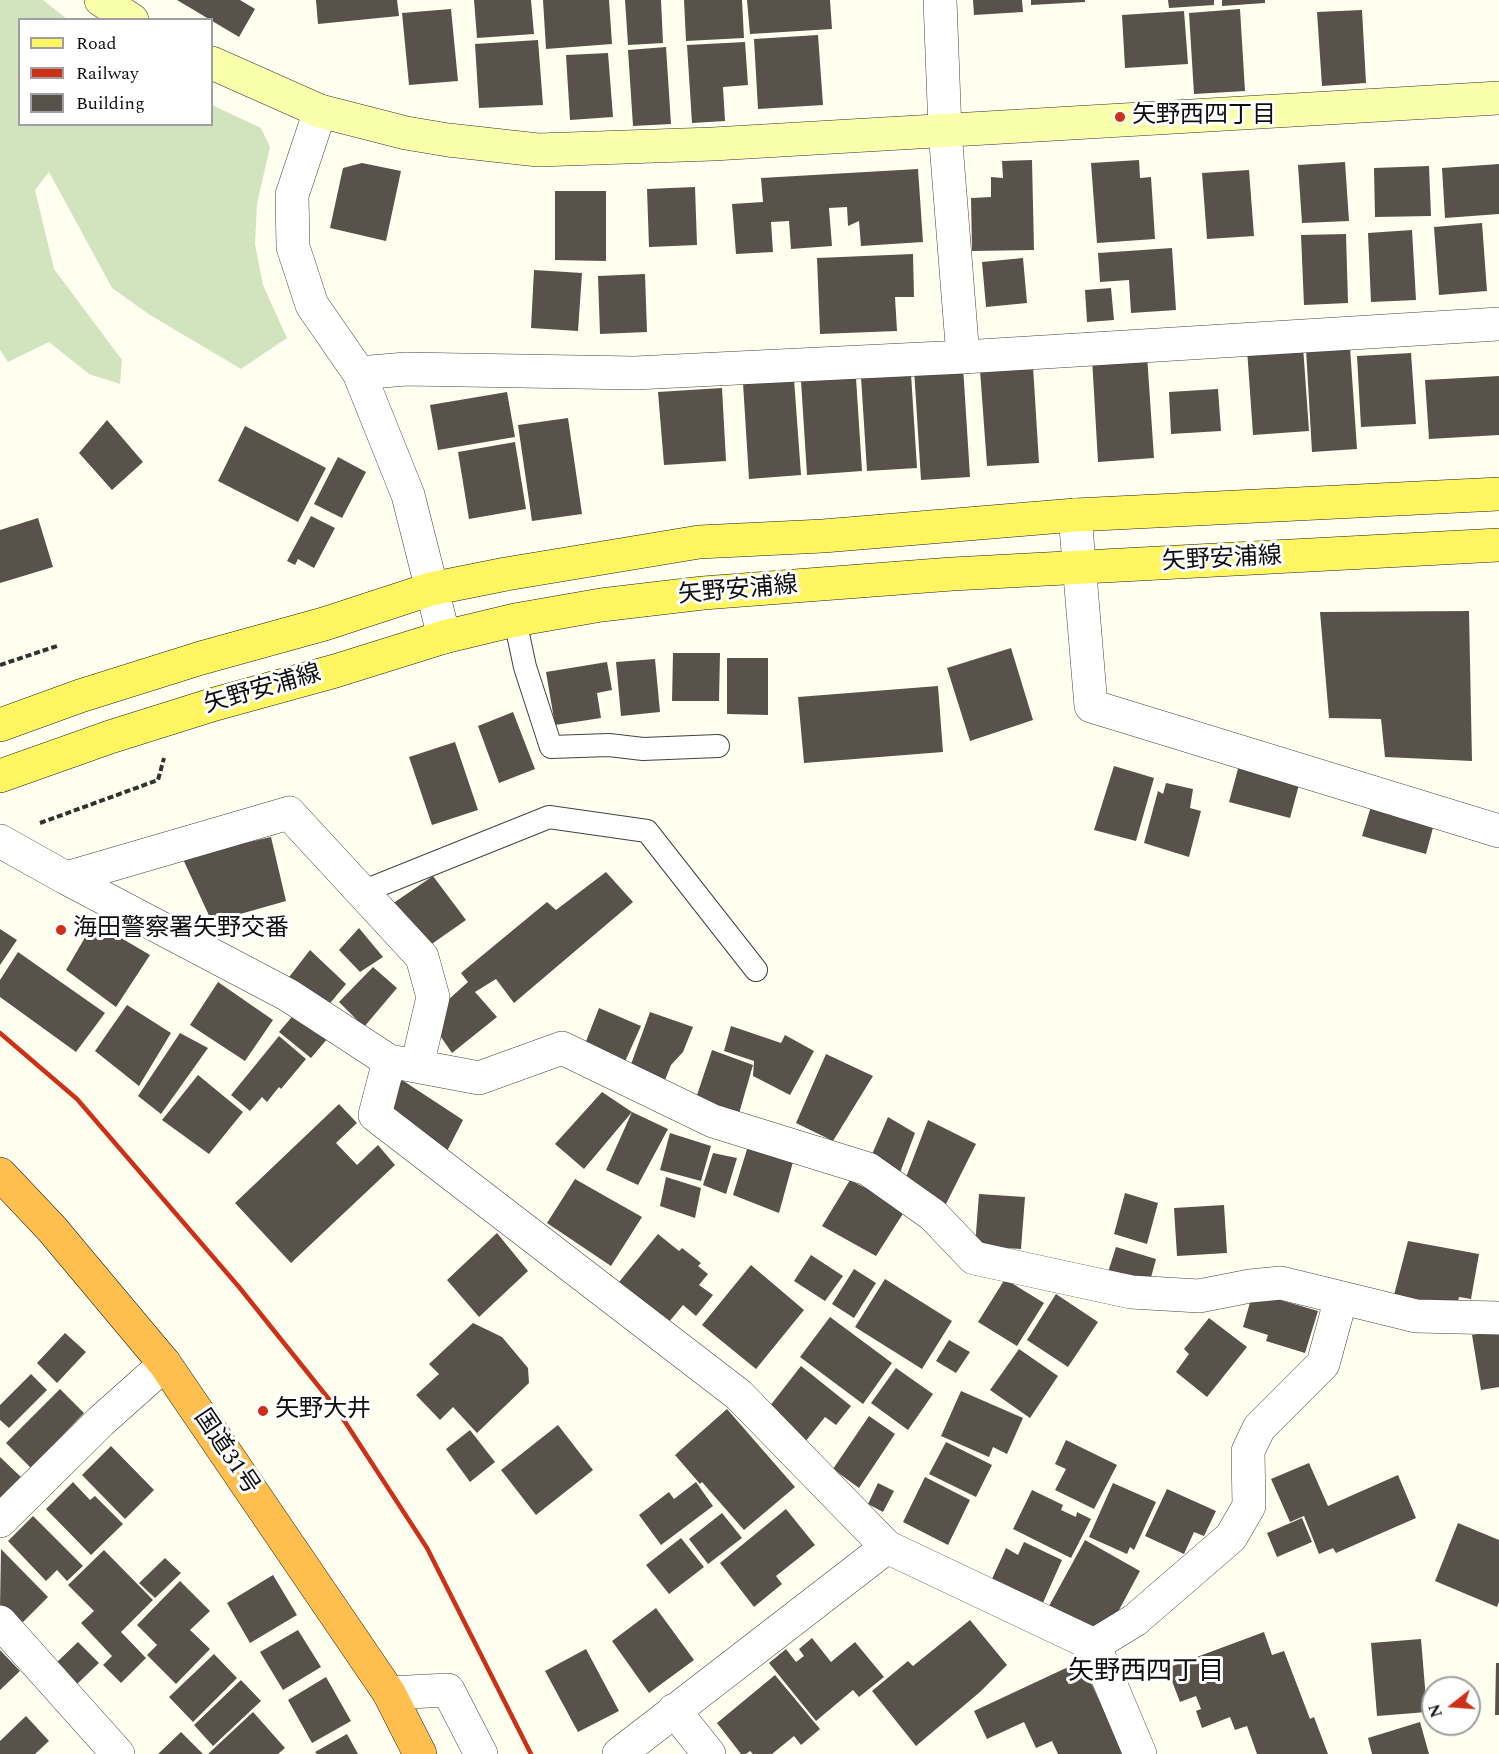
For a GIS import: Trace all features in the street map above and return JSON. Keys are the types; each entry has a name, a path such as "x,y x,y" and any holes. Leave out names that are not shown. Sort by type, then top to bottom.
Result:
{"highway":[{"name":"国道31号","path":"0,1174 52,1230 165,1364 389,1693 420,1754"}],"main road":[{"name":"矢野安浦線","path":"0,725 201,657 324,624 431,589 506,574 699,542 823,536 1075,515 1499,494"},
{"name":"矢野安浦線","path":"0,776 110,737 215,704 336,671 444,637 515,620 601,606 703,593 952,574 1499,546"}],"street":[{"path":"101,0 129,18"},
{"path":"940,0 945,131 963,357"},
{"path":"213,63 320,111 406,133 538,150 713,144 1499,98"},
{"path":"320,111 292,195 293,247 312,305 359,373 408,495 444,637"},
{"path":"359,373 406,369 635,373 963,357 1499,324"},
{"path":"1075,515 1091,706 1499,831"},
{"path":"66,878 289,813 422,957 433,997 403,1064 375,1115 739,1395 886,1547 1094,1645 1140,1754"},
{"path":"0,841 288,995 403,1064 479,1078 562,1048 713,1121 868,1169 933,1215 974,1258 1131,1292 1199,1296 1250,1286 1281,1283 1416,1316 1499,1318"},
{"path":"1094,1645 1135,1620 1231,1537 1249,1506 1248,1451 1259,1428 1323,1364 1341,1298"},
{"path":"0,1521 101,1421 165,1364"},
{"path":"619,1754 886,1547"},
{"path":"0,1622 118,1754"},
{"path":"389,1693 448,1690 481,1754"},
{"path":"674,1710 709,1754"}],"lane":[{"path":"515,620 525,667 551,747 609,745 643,749 718,746"},
{"path":"362,892 549,817 647,831 756,970"}],"path":[{"path":"0,665 57,646"},
{"path":"32,826 158,780 165,758"}],"green space":[{"path":"0,0 43,0 66,18 18,18 18,126 213,126 213,105 261,128 270,147 257,204 255,244 263,285 287,338 241,369 150,315 112,288 49,172 35,190 54,269 122,360 120,384 89,374 49,342 8,362 0,350"}],"building":[{"path":"177,0 240,0 255,9 239,37 213,21 213,18 207,18"},
{"path":"316,0 397,0 399,16 318,24"},
{"path":"474,0 531,0 534,34 477,38"},
{"path":"543,0 609,0 612,44 546,49"},
{"path":"625,0 661,0 663,43 628,45"},
{"path":"684,0 742,0 744,38 686,41"},
{"path":"747,0 830,0 832,29 750,34"},
{"path":"973,0 1022,0 1023,12 974,15"},
{"path":"1031,0 1085,0 1085,2 1031,5"},
{"path":"1168,0 1214,0 1214,5 1169,8"},
{"path":"1222,0 1265,0 1265,3 1222,6"},
{"path":"451,9 458,81 409,85 402,13"},
{"path":"1240,9 1245,91 1194,94 1189,13"},
{"path":"1362,10 1366,83 1322,86 1317,12"},
{"path":"1184,11 1188,64 1125,68 1122,15"},
{"path":"818,35 823,105 758,109 754,39"},
{"path":"538,40 543,105 479,108 475,44"},
{"path":"745,42 748,85 723,87 725,121 692,123 687,45"},
{"path":"666,47 671,124 633,126 628,50"},
{"path":"608,53 613,117 570,120 566,55"},
{"path":"1032,160 1034,250 972,251 971,198 991,197 991,177 1003,178 1002,161"},
{"path":"1139,160 1140,178 1151,177 1155,239 1097,243 1091,163"},
{"path":"1345,162 1349,221 1302,223 1298,165"},
{"path":"362,163 401,171 386,241 330,228 343,168"},
{"path":"1499,164 1499,214 1445,218 1442,168"},
{"path":"1429,166 1431,216 1375,217 1374,168"},
{"path":"918,169 923,242 861,246 859,221 848,226 847,207 829,208 832,246 791,249 789,221 771,222 773,252 736,254 732,204 763,202 761,178"},
{"path":"1249,170 1254,236 1207,239 1202,173"},
{"path":"695,187 697,245 649,247 647,189"},
{"path":"555,191 606,191 606,261 555,260"},
{"path":"1482,223 1487,291 1439,295 1434,227"},
{"path":"1412,230 1416,300 1371,302 1368,233"},
{"path":"1346,234 1348,303 1304,305 1301,235"},
{"path":"1172,248 1176,310 1131,313 1129,280 1100,282 1098,253"},
{"path":"913,254 914,297 895,297 897,331 820,334 817,258"},
{"path":"1023,258 1027,303 986,307 982,262"},
{"path":"534,270 582,273 578,331 531,328"},
{"path":"645,274 647,332 600,334 598,276"},
{"path":"1111,288 1114,320 1087,322 1085,290"},
{"path":"1303,346 1309,431 1253,435 1247,349"},
{"path":"1350,347 1357,449 1312,452 1306,349"},
{"path":"1411,353 1416,424 1361,427 1357,356"},
{"path":"1147,355 1154,458 1098,462 1092,358"},
{"path":"963,366 970,477 921,480 914,369"},
{"path":"1033,366 1039,463 987,466 980,370"},
{"path":"911,374 917,468 867,471 861,377"},
{"path":"1499,376 1499,435 1429,439 1425,380"},
{"path":"856,378 862,471 807,475 801,381"},
{"path":"794,379 801,475 749,479 743,383"},
{"path":"722,388 726,461 664,465 658,392"},
{"path":"1218,389 1221,431 1171,434 1169,392"},
{"path":"507,392 515,437 438,450 430,405"},
{"path":"568,418 582,514 532,521 518,425"},
{"path":"107,420 143,462 112,490 79,453"},
{"path":"245,426 326,468 298,522 218,481"},
{"path":"515,442 526,509 469,519 458,452"},
{"path":"338,457 366,472 342,518 314,504"},
{"path":"311,516 335,528 314,568 298,559 295,565 287,561"},
{"path":"38,518 53,567 0,583 0,530"},
{"path":"1469,611 1472,761 1385,757 1381,719 1329,718 1320,612"},
{"path":"1011,648 1033,720 970,741 947,668"},
{"path":"673,653 720,653 719,701 672,701"},
{"path":"727,658 768,658 768,715 727,714"},
{"path":"655,659 660,712 621,716 616,662"},
{"path":"607,662 612,690 597,693 601,718 555,725 546,672"},
{"path":"938,686 943,752 804,763 798,697"},
{"path":"513,712 535,769 499,783 478,726"},
{"path":"455,742 478,810 432,825 409,757"},
{"path":"1239,765 1300,781 1290,818 1229,802"},
{"path":"1114,766 1154,778 1136,841 1094,830"},
{"path":"1166,783 1193,789 1190,808 1201,811 1189,857 1144,843 1158,791 1163,794"},
{"path":"1372,803 1435,820 1426,854 1362,836"},
{"path":"271,837 286,901 212,922 182,857"},
{"path":"606,872 633,902 514,1003 496,979 475,992 497,1017 452,1053 428,1018 468,982 461,973 547,902 556,910"},
{"path":"433,876 466,920 426,948 392,904"},
{"path":"94,922 150,955 116,1007 66,970"},
{"path":"359,928 383,957 360,972 339,950"},
{"path":"0,929 17,940 0,965"},
{"path":"310,950 346,984 322,1013 286,981"},
{"path":"18,952 105,1013 76,1052 0,997 0,980"},
{"path":"373,967 397,988 364,1027 339,1002"},
{"path":"218,982 273,1020 245,1061 190,1025"},
{"path":"127,1005 171,1033 139,1086 95,1051"},
{"path":"599,1008 641,1026 623,1066 583,1049"},
{"path":"296,1012 328,1038 311,1058 279,1032"},
{"path":"650,1012 693,1027 683,1052 671,1065 665,1080 630,1067"},
{"path":"731,1026 781,1043 785,1035 814,1051 790,1095 753,1076 754,1061 724,1051"},
{"path":"180,1033 208,1048 161,1114 138,1096"},
{"path":"279,1036 306,1059 267,1102 262,1097 250,1111 231,1095"},
{"path":"712,1050 753,1065 738,1117 694,1104"},
{"path":"826,1054 873,1076 833,1141 796,1123"},
{"path":"198,1075 243,1112 209,1154 162,1120"},
{"path":"402,1080 463,1120 444,1157 385,1115"},
{"path":"602,1092 632,1112 584,1169 555,1144"},
{"path":"339,1104 357,1123 336,1143 357,1165 378,1145 395,1165 291,1263 235,1203"},
{"path":"632,1112 668,1129 638,1185 606,1170"},
{"path":"888,1117 915,1133 898,1178 870,1159"},
{"path":"928,1120 976,1144 944,1208 903,1185"},
{"path":"670,1133 711,1146 701,1181 660,1170"},
{"path":"748,1146 793,1162 779,1213 733,1195"},
{"path":"713,1153 737,1158 726,1194 703,1185"},
{"path":"666,1177 701,1188 695,1218 660,1206"},
{"path":"575,1179 642,1217 611,1266 547,1223"},
{"path":"850,1180 906,1209 876,1256 822,1226"},
{"path":"1125,1193 1158,1203 1147,1244 1114,1234"},
{"path":"979,1194 1025,1197 1021,1249 975,1246"},
{"path":"1224,1205 1227,1253 1177,1256 1174,1208"},
{"path":"497,1233 528,1271 479,1317 447,1280"},
{"path":"658,1234 679,1251 682,1248 701,1263 698,1266 708,1274 699,1285 713,1295 696,1316 683,1305 664,1328 615,1287"},
{"path":"1408,1241 1479,1254 1471,1299 1459,1297 1457,1307 1394,1295"},
{"path":"1116,1247 1156,1259 1149,1285 1108,1272"},
{"path":"811,1255 843,1276 825,1301 794,1281"},
{"path":"751,1265 804,1310 756,1369 702,1325"},
{"path":"854,1269 876,1283 854,1318 832,1304"},
{"path":"885,1279 952,1321 922,1369 855,1327"},
{"path":"1005,1279 1044,1303 1017,1346 978,1322"},
{"path":"1253,1292 1318,1311 1305,1353 1266,1341 1268,1335 1243,1327"},
{"path":"1056,1294 1098,1322 1068,1367 1027,1340"},
{"path":"830,1317 892,1363 863,1404 800,1357"},
{"path":"1209,1318 1247,1347 1207,1397 1176,1372 1189,1354 1184,1349"},
{"path":"473,1323 502,1337 528,1368 529,1383 477,1433 453,1407 440,1420 416,1395 439,1374 429,1364"},
{"path":"1499,1331 1499,1387 1481,1390 1472,1335"},
{"path":"65,1333 86,1352 57,1383 37,1363"},
{"path":"949,1340 970,1352 956,1373 936,1361"},
{"path":"1019,1349 1058,1376 1030,1418 990,1390"},
{"path":"801,1366 851,1406 836,1425 825,1417 805,1442 766,1411"},
{"path":"896,1368 933,1394 908,1430 871,1403"},
{"path":"31,1374 47,1390 9,1428 0,1420 0,1405"},
{"path":"60,1389 84,1413 31,1468 6,1443"},
{"path":"961,1391 1023,1418 1007,1454 993,1447 989,1457 941,1436"},
{"path":"727,1409 795,1487 744,1530 675,1455"},
{"path":"869,1416 895,1434 859,1488 833,1469"},
{"path":"558,1425 593,1470 536,1515 501,1470"},
{"path":"470,1430 495,1462 470,1482 446,1449"},
{"path":"1066,1440 1117,1465 1094,1509 1055,1490 1066,1469 1055,1464"},
{"path":"946,1442 992,1465 976,1497 929,1474"},
{"path":"111,1446 154,1490 125,1519 82,1475"},
{"path":"0,1457 21,1477 0,1499"},
{"path":"1309,1463 1328,1506 1398,1475 1416,1518 1336,1553 1333,1548 1319,1554 1304,1516 1290,1522 1271,1479"},
{"path":"925,1477 970,1500 948,1545 903,1522"},
{"path":"73,1482 90,1500 95,1496 123,1524 91,1555 46,1509"},
{"path":"696,1482 713,1506 661,1545 639,1515 669,1492 674,1499"},
{"path":"878,1483 894,1491 883,1512 868,1504"},
{"path":"1113,1483 1156,1502 1134,1550 1130,1547 1127,1554 1089,1537"},
{"path":"1167,1489 1216,1511 1204,1536 1194,1532 1184,1554 1145,1536"},
{"path":"1032,1490 1063,1505 1061,1510 1076,1517 1077,1512 1091,1519 1071,1558 1013,1529"},
{"path":"786,1509 815,1545 776,1576 782,1584 754,1607 720,1563"},
{"path":"722,1513 742,1538 708,1564 689,1539"},
{"path":"33,1516 83,1566 67,1581 57,1570 46,1581 8,1541"},
{"path":"1302,1518 1312,1542 1277,1557 1267,1533"},
{"path":"1458,1523 1499,1540 1499,1602 1497,1607 1435,1581"},
{"path":"681,1538 704,1567 669,1594 646,1565"},
{"path":"1085,1540 1140,1571 1112,1623 1094,1631 1049,1606"},
{"path":"1024,1542 1062,1560 1042,1605 991,1581 1006,1548 1018,1555"},
{"path":"1,1549 48,1597 19,1626 0,1607"},
{"path":"104,1550 153,1600 121,1632 146,1658 121,1683 103,1665 112,1656 81,1623 94,1611 68,1585"},
{"path":"165,1558 181,1573 155,1598 139,1583"},
{"path":"273,1575 297,1615 250,1643 227,1603"},
{"path":"180,1581 210,1611 190,1630 210,1649 176,1684 147,1655 157,1645 137,1625"},
{"path":"656,1608 694,1660 649,1693 612,1641"},
{"path":"970,1620 1007,1665 980,1692 916,1746 872,1691 908,1661 913,1666"},
{"path":"298,1630 321,1667 283,1690 260,1652"},
{"path":"1264,1632 1272,1655 1284,1651 1310,1719 1314,1717 1328,1754 1257,1754 1247,1726 1235,1730 1230,1717 1202,1728 1196,1711 1201,1709 1196,1696 1180,1702 1167,1668"},
{"path":"812,1638 831,1662 855,1642 884,1677 859,1697 853,1690 816,1721 769,1663 786,1649 796,1662 804,1656 799,1649"},
{"path":"1421,1639 1424,1676 1421,1676 1421,1712 1377,1716 1371,1643"},
{"path":"78,1642 99,1663 77,1684 56,1663"},
{"path":"586,1649 619,1711 578,1732 545,1671"},
{"path":"0,1650 20,1671 0,1690"},
{"path":"214,1654 237,1678 193,1722 169,1697"},
{"path":"1081,1661 1124,1754 1058,1754 1052,1741 1036,1748 1024,1722 987,1739 974,1711"},
{"path":"1496,1663 1499,1663 1499,1715 1495,1715"},
{"path":"775,1675 820,1729 801,1745 794,1736 772,1754 753,1754 750,1751 741,1754 717,1723"},
{"path":"326,1677 351,1721 312,1743 288,1700"},
{"path":"241,1680 261,1701 213,1746 194,1725"},
{"path":"253,1712 285,1748 278,1754 208,1754"},
{"path":"26,1716 49,1741 35,1754 0,1754 0,1741"},
{"path":"1420,1722 1421,1736 1424,1736 1429,1754 1372,1754 1368,1738"},
{"path":"181,1732 203,1754 158,1754"},
{"path":"347,1734 358,1754 317,1754 315,1752"}],"railway":[{"path":"0,1033 77,1099 239,1287 336,1408 427,1548 531,1754"}],"place":[{"name":"矢野西四丁目","path":"1120,117"},
{"name":"海田警察署矢野交番","path":"61,930"},
{"name":"矢野大井","path":"263,1411"}],"district":[{"name":"矢野西四丁目","path":"1146,1674"}]}
